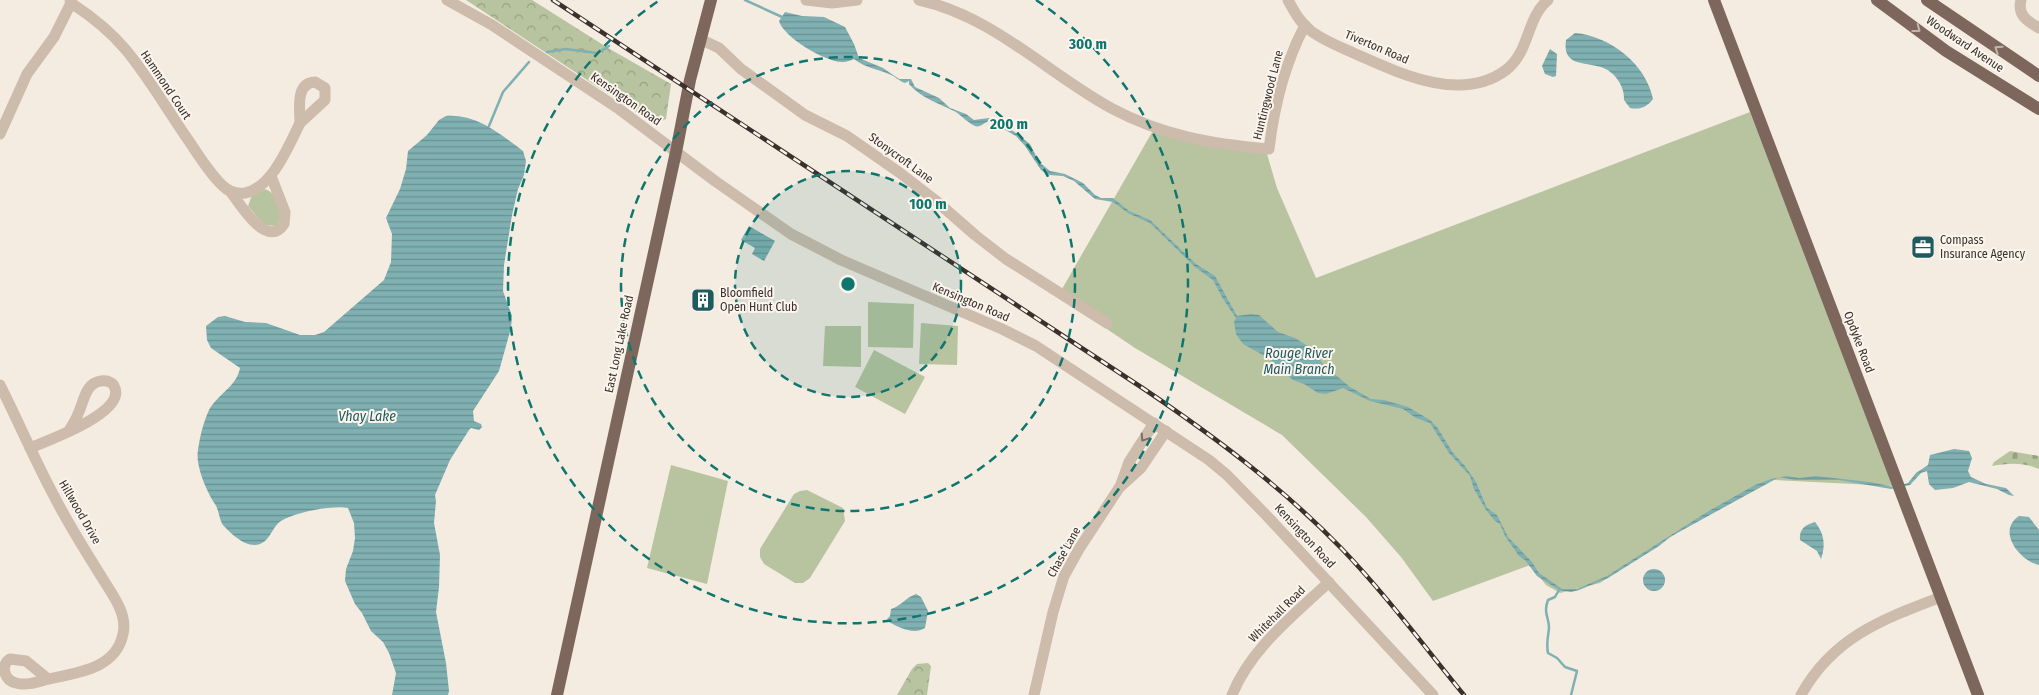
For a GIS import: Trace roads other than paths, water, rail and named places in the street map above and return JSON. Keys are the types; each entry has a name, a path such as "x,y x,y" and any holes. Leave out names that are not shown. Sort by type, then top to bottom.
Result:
{"main road":[{"name":"East Long Lake Road","path":"557,695 700,39 711,0"},
{"name":"Opdyke Road","path":"1714,0 1978,695"},
{"name":"Woodward Avenue","path":"1877,0 1946,51 2036,105"},
{"name":"Woodward Avenue","path":"1927,0 2039,76"}],"street":[{"name":"Kensington Road","path":"447,0 492,25 619,109 771,221 806,243 841,260 1002,329 1036,346 1209,460 1227,475 1329,582 1433,695"},
{"path":"806,0 832,3 857,0"},
{"name":"Huntingwood Lane","path":"919,0 942,6 972,18 1110,107 1144,123 1196,140 1269,149 1288,65 1294,45 1304,25"},
{"name":"Tiverton Road","path":"1288,0 1304,25 1310,31 1328,41 1396,72 1444,84 1463,85 1494,78 1512,66 1522,51 1537,12 1548,0"},
{"path":"2021,0 2020,8 2023,17 2039,28"},
{"path":"0,134 23,83 34,63 54,37 71,1"},
{"name":"Hammond Court","path":"71,1 96,21 124,49 144,73 198,156 260,228 270,232 278,230 284,224 286,218 271,176"},
{"name":"Stonycroft Lane","path":"700,39 719,48 741,69 805,115 847,136 900,173 1000,255 1107,323"},
{"path":"230,191 237,193 251,191 271,176 300,124"},
{"path":"30,448 69,431 94,419 103,412 113,400 116,391 112,384 106,381 99,381 89,388 77,418 69,431"},
{"name":"Hillwood Drive","path":"0,385 62,511 121,612 124,622 123,635 115,652 106,662 93,668 48,679"},
{"name":"Chase Lane","path":"1120,488 1129,462 1154,423"},
{"name":"Chase Lane","path":"1034,695 1053,612 1064,576 1079,549 1120,488 1141,468 1166,431"},
{"name":"Whitehall Road","path":"1232,695 1246,668 1266,642 1329,582"},
{"path":"1801,695 1824,663 1858,633 1885,618 1941,597"}],"water":[{"name":"Rouge River Main Branch","path":"785,12 802,16 824,17 845,27 859,58 883,68 899,79 911,79 915,87 939,98 950,108 966,114 974,120 989,118 1008,127 1030,144 1039,162 1050,171 1065,174 1083,183 1095,195 1101,198 1113,198 1129,211 1150,220 1196,264 1215,276 1237,316 1259,315 1278,332 1295,338 1311,348 1324,365 1350,387 1371,399 1384,400 1408,407 1430,420 1476,482 1487,508 1497,515 1508,537 1532,562 1539,573 1562,589 1577,589 1607,576 1707,512 1755,485 1778,478 1670,537 1608,578 1571,592 1559,590 1537,576 1525,560 1519,556 1505,536 1500,524 1486,510 1474,489 1470,476 1449,453 1430,423 1416,418 1403,409 1370,401 1343,388 1326,394 1318,393 1304,384 1293,380 1270,359 1243,344 1236,334 1234,322 1236,318 1213,280 1195,267 1150,223 1128,213 1113,202 1095,199 1074,181 1063,176 1049,175 1041,170 1016,136 989,121 981,126 975,126 956,112 919,93 909,84 909,81 905,83 854,59 844,62 836,61 806,48 782,27 779,21"},
{"path":"1575,33 1601,40 1624,54 1643,74 1653,99 1651,102 1637,109 1630,108 1624,100 1621,84 1610,72 1601,67 1571,59 1567,54 1566,40"},
{"path":"1550,49 1557,54 1556,76 1553,77 1545,74 1542,66"},
{"name":"Vhay Lake","path":"446,116 468,118 488,126 523,151 526,161 524,175 518,189 512,215 504,265 503,291 512,316 511,328 499,371 473,411 474,421 481,424 482,427 479,430 471,428 469,430 450,460 435,495 434,523 440,555 436,612 446,663 448,695 392,695 396,673 389,653 383,642 371,631 355,604 345,581 346,569 353,551 355,538 354,523 348,508 324,508 287,518 278,523 265,541 254,545 237,538 223,525 202,478 198,463 198,450 209,410 235,380 240,368 211,348 207,340 206,326 218,317 225,316 245,322 266,323 300,335 315,335 324,332 384,280 391,262 392,234 386,218 400,189 406,169 408,151 427,135 439,120"},
{"path":"749,226 775,241 764,261 752,254 755,248 741,240"},
{"path":"1954,449 1969,451 1972,458 1968,471 1971,477 1986,484 2006,488 2014,496 1997,489 1969,482 1953,488 1935,490 1929,484 1927,471 1921,473 1910,485 1891,489 1839,480 1795,480 1780,477 1800,478 1815,476 1870,482 1894,487 1908,483 1916,473 1928,465 1930,455"},
{"path":"2019,516 2029,517 2039,530 2039,565 2025,558 2013,545 2010,529 2012,522"},
{"path":"1815,522 1823,539 1821,559 1817,551 1800,540 1803,528"},
{"path":"1654,569 1664,576 1665,580 1658,590 1654,591 1644,584 1643,580 1650,570"},
{"path":"916,594 921,597 928,611 925,628 912,631 889,622 887,619 890,616 891,609"}],"waterway":[{"name":"Rouge River Main Branch","path":"745,0 782,17"},
{"path":"547,52 566,49 597,53 609,46"},
{"path":"489,126 503,92 529,62"},
{"path":"1559,590 1555,597 1548,600 1547,604 1546,612 1549,624 1547,650 1565,667 1577,671 1571,695"}],"railway":[{"path":"553,0 1144,389 1222,444 1272,484 1342,549 1389,602 1464,695"}],"place":[{"name":"Compass Insurance Agency","path":"1923,247"},
{"name":"Bloomfield Open Hunt Club","path":"703,300"}]}
